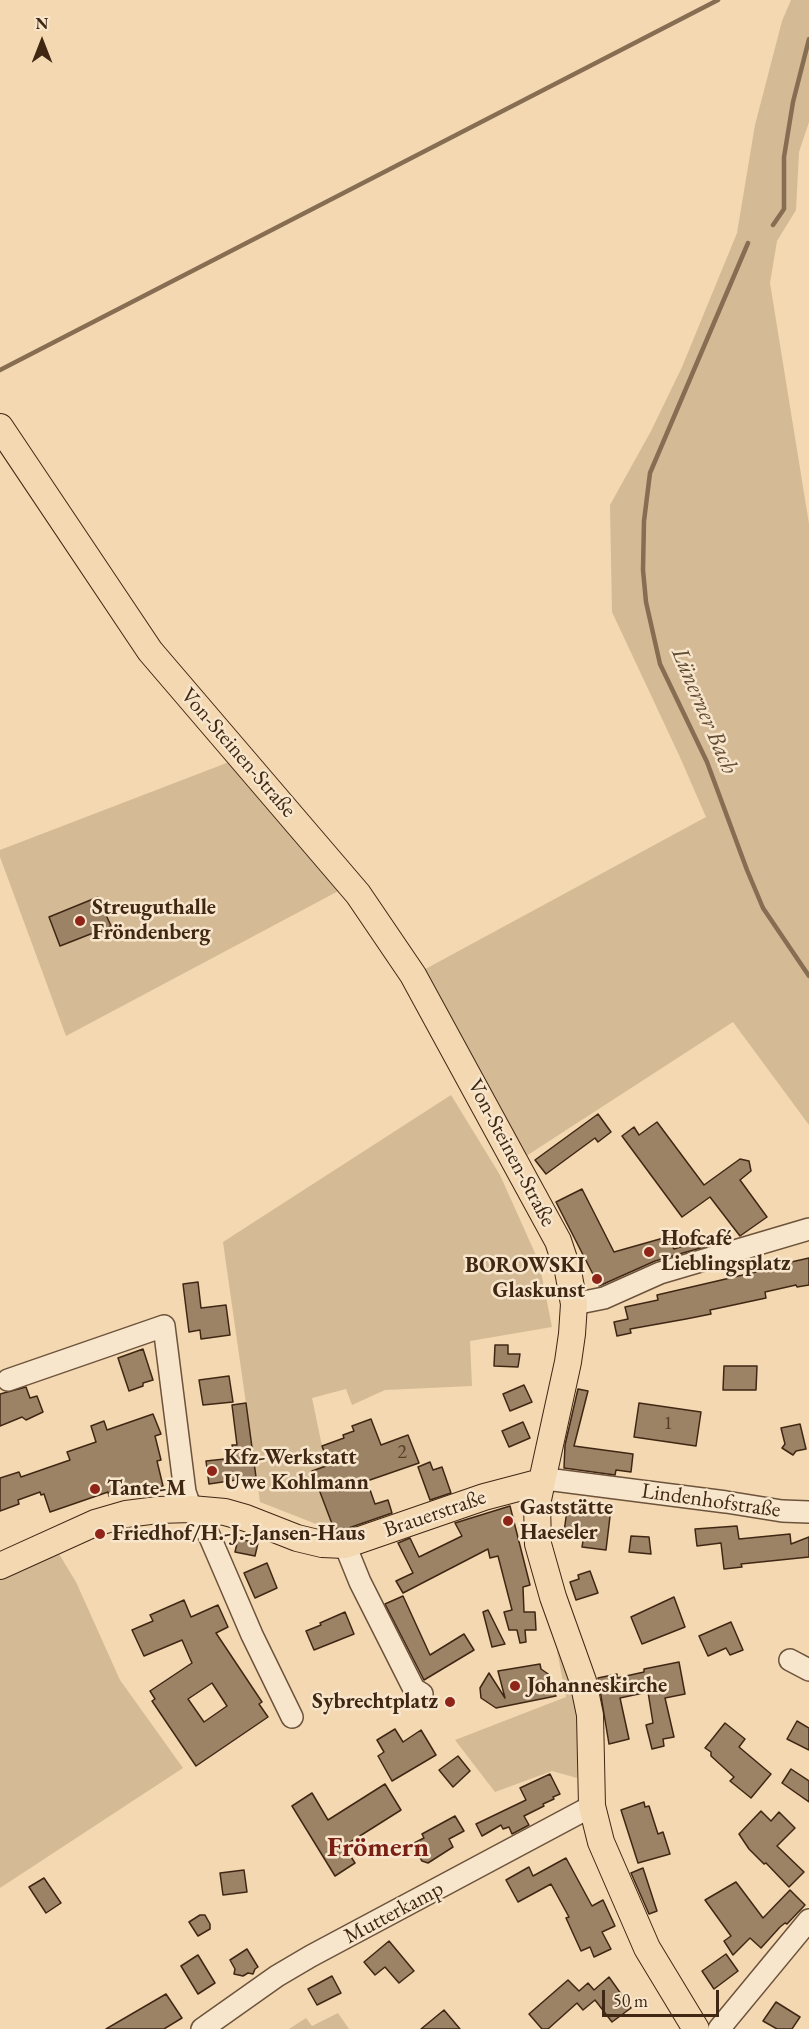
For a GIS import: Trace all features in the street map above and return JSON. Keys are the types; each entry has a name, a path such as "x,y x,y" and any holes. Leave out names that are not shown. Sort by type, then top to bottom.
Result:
{"main road":[{"name":"Von-Steinen-Straße","path":"0,427 150,651 358,894 392,942 436,1017 558,1241 568,1271 574,1304 568,1362 541,1482 537,1514 538,1544 553,1597 586,1693 590,1715 592,1806 601,1842 647,1948 696,2029"},
{"name":"Brauerstraße","path":"0,1566 95,1523 126,1514 158,1510 191,1509 225,1512 297,1538 322,1544 345,1545 484,1497 541,1482"}],"street":[{"path":"574,1304 604,1298 660,1273 809,1229"},
{"path":"8,1380 164,1326 185,1492 191,1509 208,1535 252,1635 292,1717"},
{"name":"Lindenhofstraße","path":"541,1482 554,1480 782,1511 809,1512"},
{"path":"345,1545 360,1582 414,1689 422,1694"},
{"path":"790,1660 809,1670"},
{"name":"Mutterkamp","path":"202,2029 277,1976 311,1956 592,1806"},
{"path":"719,2029 807,1927"}],"shaded area":[{"path":"791,0 809,0 809,122 799,152 796,210 777,241 770,283 809,524 809,1125 733,1022 520,1160 418,973 706,817 612,612 610,505 651,431 682,367 737,233 755,125 782,21"},
{"path":"237,759 344,888 66,1036 0,857 0,850"},
{"path":"451,1095 500,1175 539,1262 552,1327 470,1341 472,1386 385,1390 352,1405 346,1389 312,1398 322,1446 329,1465 312,1471 334,1531 260,1502 223,1242"},
{"path":"56,1549 76,1582 120,1680 183,1768 0,1888 0,1577"},
{"path":"559,1643 580,1711 577,1778 552,1771 495,1792 455,1740 566,1697 557,1651"},
{"path":"338,2013 349,2029 289,2029 306,2018 312,2026"}],"building":[{"name":"Streuguthalle Fröndenberg","path":"98,897 111,926 60,946 49,917"},
{"path":"598,1114 611,1132 598,1142 595,1138 546,1174 535,1160"},
{"path":"657,1122 704,1185 740,1159 749,1161 751,1171 740,1180 767,1217 740,1236 710,1197 682,1217 622,1136 634,1127 639,1135"},
{"path":"582,1189 614,1252 667,1237 674,1249 702,1240 704,1247 655,1261 599,1286 556,1202"},
{"path":"809,1258 809,1285 797,1287 796,1285 765,1292 766,1298 710,1310 711,1314 630,1329 631,1333 617,1336 614,1322 628,1319 625,1307 658,1300 657,1295"},
{"path":"198,1282 201,1308 226,1305 230,1335 201,1339 200,1330 189,1332 183,1284"},
{"path":"495,1345 508,1345 508,1354 520,1354 518,1367 494,1366"},
{"path":"143,1349 153,1380 129,1391 118,1358"},
{"path":"724,1366 757,1366 756,1390 723,1390"},
{"path":"229,1376 233,1402 203,1405 199,1380"},
{"path":"524,1385 532,1402 510,1411 503,1394"},
{"path":"26,1387 30,1398 37,1396 43,1412 26,1420 22,1417 0,1426 0,1394"},
{"path":"578,1389 588,1391 574,1446 633,1454 631,1472 616,1470 615,1475 564,1468 565,1445"},
{"path":"246,1403 256,1477 209,1484 206,1461 234,1458 232,1445 237,1445 232,1405"},
{"path":"639,1403 701,1412 696,1446 634,1437"},
{"path":"153,1414 161,1434 155,1436 161,1460 157,1461 163,1486 140,1492 139,1485 109,1496 108,1492 50,1512 44,1494 41,1495 40,1492 18,1500 19,1504 0,1511 0,1478 19,1472 21,1477 70,1460 67,1452 96,1442 91,1426 104,1421 107,1430"},
{"path":"371,1419 381,1445 408,1435 419,1463 367,1481 375,1504 388,1500 392,1513 343,1530 334,1529 312,1471 329,1465 322,1446 344,1438 343,1435 354,1431 352,1426"},
{"path":"523,1422 530,1438 509,1447 502,1431"},
{"path":"800,1424 806,1449 796,1451 793,1455 782,1448 785,1444 781,1428"},
{"path":"430,1462 433,1470 442,1467 451,1493 430,1500 418,1467"},
{"path":"568,1503 611,1508 606,1550 582,1547 584,1535 564,1532"},
{"path":"510,1506 530,1585 523,1587 524,1612 535,1612 536,1630 525,1630 526,1642 520,1643 517,1630 509,1630 504,1612 512,1610 498,1556 490,1558 488,1549 403,1593 396,1581 413,1573 398,1543 410,1538 419,1557 462,1536 455,1523"},
{"path":"737,1526 739,1539 790,1534 791,1544 809,1537 809,1557 741,1564 742,1567 724,1569 721,1543 697,1546 695,1529"},
{"path":"631,1536 649,1537 651,1554 629,1552"},
{"path":"238,1539 258,1543 255,1556 235,1552"},
{"path":"267,1563 277,1588 255,1598 244,1573"},
{"path":"590,1571 598,1593 576,1600 570,1582 579,1579 578,1575"},
{"path":"403,1596 430,1655 464,1634 474,1650 424,1680 385,1604"},
{"path":"674,1597 685,1627 642,1644 631,1617"},
{"path":"184,1600 191,1617 218,1605 228,1627 216,1633 262,1702 259,1704 268,1717 196,1766 152,1701 155,1699 150,1691 192,1663 182,1640 144,1656 132,1630 153,1621 150,1615","holes":["212,1683 227,1706 204,1722 188,1699"]},
{"path":"488,1610 505,1644 492,1647 483,1612"},
{"path":"345,1612 354,1634 314,1650 306,1631"},
{"path":"731,1622 743,1650 730,1655 726,1648 708,1656 699,1636"},
{"path":"679,1662 685,1694 665,1698 674,1737 663,1739 664,1746 652,1749 646,1725 653,1723 648,1692 620,1698 629,1739 609,1744 598,1678 617,1674 617,1678 644,1672 644,1669"},
{"name":"Johanneskirche","path":"540,1664 541,1669 551,1676 552,1689 556,1696 496,1708 481,1698 480,1688 489,1673 505,1698 498,1671"},
{"path":"797,1721 809,1728 809,1750 787,1739"},
{"path":"725,1723 745,1739 739,1747 771,1774 751,1798 730,1781 734,1777 705,1748"},
{"path":"395,1729 403,1742 421,1730 436,1755 392,1781 378,1756 384,1752 377,1740"},
{"path":"458,1756 470,1771 453,1787 439,1770"},
{"path":"791,1769 809,1781 809,1802 782,1783"},
{"path":"550,1774 560,1794 543,1804 544,1806 524,1816 529,1825 512,1834 509,1827 503,1829 501,1825 482,1836 476,1824 526,1800 520,1788"},
{"path":"385,1784 401,1810 344,1846 355,1863 335,1876 292,1806 312,1793 328,1820"},
{"path":"644,1802 645,1807 649,1806 658,1834 663,1832 670,1854 638,1863 621,1810"},
{"path":"761,1811 771,1821 779,1812 795,1828 777,1846 804,1872 789,1887 749,1849 739,1834"},
{"path":"455,1816 464,1831 449,1839 453,1847 428,1863 422,1861 412,1844 424,1838 422,1834"},
{"path":"566,1858 592,1906 603,1900 615,1926 602,1932 611,1949 594,1957 590,1947 581,1951 566,1918 569,1917 551,1884 518,1902 506,1880 529,1867 533,1876"},
{"path":"643,1868 657,1911 649,1914 631,1873"},
{"path":"244,1870 247,1892 223,1895 220,1873"},
{"path":"44,1878 61,1903 46,1913 29,1887"},
{"path":"736,1882 763,1918 790,1890 805,1905 761,1948 750,1938 733,1955 724,1941 731,1936 705,1900"},
{"path":"200,1915 205,1915 210,1929 198,1936 189,1922"},
{"path":"389,1941 414,1971 399,1983 385,1967 375,1975 364,1962"},
{"path":"247,1949 258,1967 253,1974 248,1973 243,1976 234,1974 235,1969 230,1960"},
{"path":"726,1954 738,1971 714,1989 702,1971"},
{"path":"198,1955 215,1983 198,1994 181,1966"},
{"path":"332,1976 341,1993 317,2005 308,1989"},
{"path":"609,1977 631,2008 612,2022 595,2000 583,2010 577,2003 548,2029 542,2029 529,2014 568,1980 579,1991 588,1983 594,1990"},
{"path":"166,1994 182,2018 164,2029 106,2029"},
{"path":"776,2002 800,2017 792,2029 777,2029 763,2021"},
{"path":"444,2010 460,2029 421,2029"}],"waterway":[{"path":"0,370 718,0"},
{"name":"Lünerner Bach","path":"773,225 784,209 784,157 793,102 809,39"},
{"name":"Lünerner Bach","path":"748,243 650,473 644,521 643,570 646,602 660,664 707,762 763,908 809,976"}],"place":[{"name":"Streuguthalle Fröndenberg","path":"80,921"},
{"name":"Hofcafé Lieblingsplatz","path":"649,1252"},
{"name":"BOROWSKI Glaskunst","path":"597,1279"},
{"name":"Kfz-Werkstatt Uwe Kohlmann","path":"212,1471"},
{"name":"Tante-M","path":"95,1489"},
{"name":"Gaststätte Haeseler","path":"508,1521"},
{"name":"Friedhof/H.-J.-Jansen-Haus","path":"100,1534"},
{"name":"Johanneskirche","path":"515,1686"},
{"name":"Sybrechtplatz","path":"450,1702"}],"district":[{"name":"Frömern","path":"378,1848"}]}
